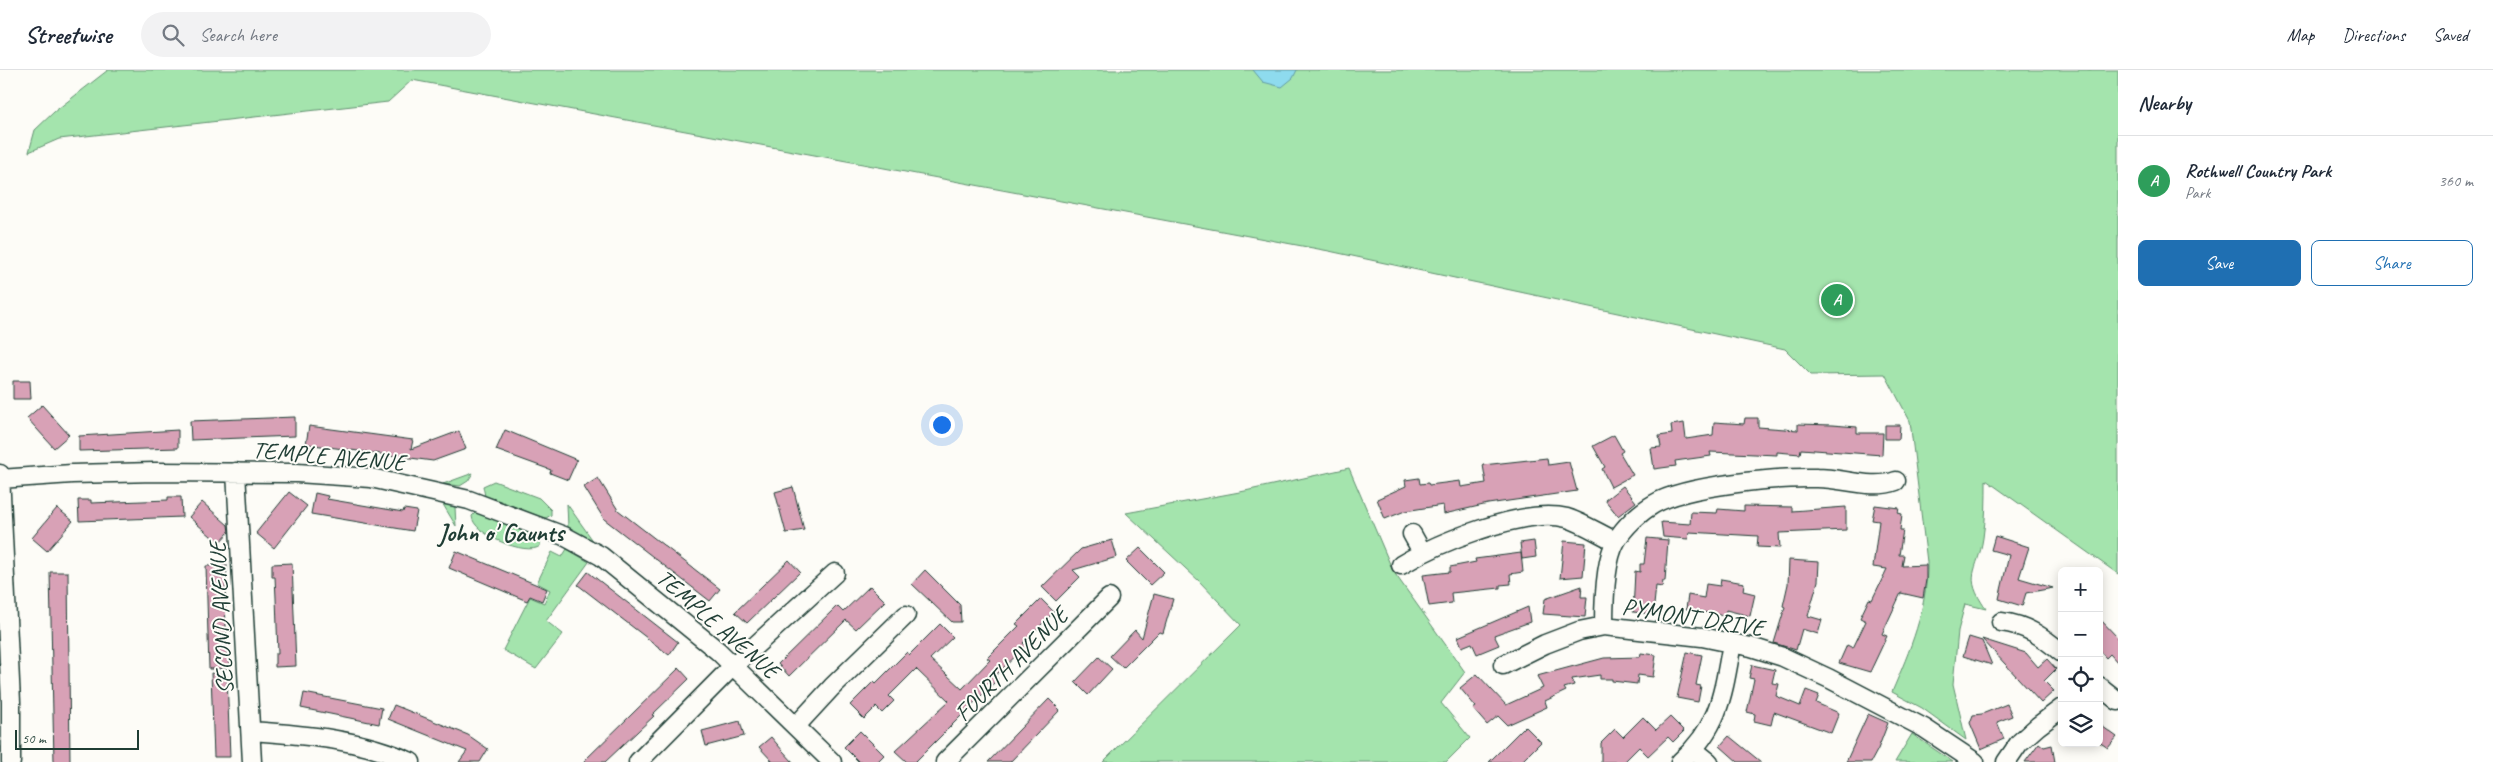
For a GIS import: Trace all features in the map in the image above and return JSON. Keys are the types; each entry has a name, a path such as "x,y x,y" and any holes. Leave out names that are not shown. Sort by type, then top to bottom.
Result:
{"street":[{"name":"TEMPLE AVENUE","path":"0,479 72,474 236,472 371,478 469,500 554,532 601,556 733,666 832,762"},
{"name":"SECOND AVENUE","path":"236,472 252,762"},
{"path":"0,474 5,734 11,762"},
{"path":"1604,626 1608,571 1615,541 1634,520 1654,504 1677,494 1695,490 1816,478 1874,484 1886,484 1896,481"},
{"path":"1401,565 1422,552 1469,533 1533,517 1567,518 1615,541"},
{"path":"1412,534 1422,552"},
{"path":"638,762 733,666 835,573"},
{"name":"FOURTH AVENUE","path":"945,762 1109,598"},
{"path":"796,726 832,687 906,615"},
{"path":"2001,622 2025,627 2040,635 2058,650"},
{"name":"PYMONT DRIVE","path":"1503,665 1545,644 1579,631 1604,626 1702,637 1732,643 1783,657 1830,678 1924,728 1975,762"},
{"path":"1680,762 1694,750 1711,728 1721,700 1732,643"},
{"path":"2103,689 2118,701"},
{"path":"2006,762 2019,743 2058,711"},
{"path":"251,731 295,734 361,745 411,762"},
{"path":"1694,750 1709,762"}],"green space":[{"path":"108,70 2118,70 2118,574 1986,480 1984,531 1973,581 1979,598 1986,609 1965,604 1958,631 1953,684 1966,740 1922,708 1892,692 1917,628 1927,579 1927,562 1910,421 1885,374 1811,375 1785,349 1329,251 412,80 388,102 59,139 29,152 35,130 54,112"},
{"path":"1349,468 1393,571 1465,672 1441,703 1470,738 1446,762 1103,762 1241,625 1199,581 1126,513 1245,491"},
{"path":"473,473 468,481 460,486 443,484"},
{"path":"494,481 539,498 551,510 551,515 546,518 541,517 485,496 483,486"},
{"path":"441,501 455,507 456,526"},
{"path":"567,504 594,542 587,541 568,528"},
{"path":"476,512 541,537 540,546 533,549 501,542 481,530 474,523 472,516"},
{"path":"567,549 589,562 546,621 563,634 536,669 503,650 530,597 544,603 550,590 537,583 552,552 562,557"},
{"path":"1912,734 1953,762 1895,762"}],"water":[{"path":"1253,70 1297,70 1293,78 1282,87 1263,82"}],"building":[{"path":"13,381 30,381 31,399 13,399"},
{"path":"42,405 69,435 54,448 27,418"},
{"path":"295,417 295,436 191,440 190,421"},
{"path":"1745,418 1758,418 1758,427 1798,430 1798,424 1832,425 1857,427 1857,433 1883,433 1882,455 1801,449 1800,454 1777,452 1777,455 1710,452 1711,456 1675,461 1676,466 1654,469 1651,448 1661,447 1659,436 1672,434 1671,425 1684,423 1686,439 1713,435 1714,422 1744,424"},
{"path":"1885,425 1900,425 1899,439 1885,439"},
{"path":"309,426 413,440 411,449 459,431 466,449 433,461 306,444"},
{"path":"178,430 178,448 79,451 79,436"},
{"path":"505,430 577,460 568,480 550,473 551,470 496,450"},
{"path":"1614,435 1623,451 1620,453 1633,475 1611,487 1602,469 1605,467 1593,446"},
{"path":"1547,458 1548,465 1569,462 1577,491 1488,504 1444,514 1443,505 1405,511 1385,519 1377,499 1406,486 1405,480 1419,478 1420,484 1428,483 1429,485 1460,481 1461,487 1486,483 1483,465"},
{"path":"598,478 618,510 720,589 710,601 604,519 584,487"},
{"path":"1623,486 1636,502 1618,516 1605,500"},
{"path":"793,487 804,530 786,533 775,492"},
{"path":"289,492 307,506 274,548 256,533"},
{"path":"315,493 328,496 327,499 403,512 404,509 417,511 413,531 311,514"},
{"path":"168,497 181,497 182,517 79,521 78,500 91,500 91,503 168,500"},
{"path":"202,502 228,525 229,532 219,543 189,517"},
{"path":"1875,505 1899,508 1898,513 1902,514 1900,530 1903,530 1899,555 1904,555 1902,566 1926,565 1926,580 1923,598 1901,593 1882,634 1887,636 1870,672 1839,663 1847,645 1853,648 1866,621 1860,618 1869,599 1872,600 1887,569 1873,567 1879,521 1872,520"},
{"path":"1744,506 1792,507 1792,511 1846,507 1846,530 1779,533 1780,548 1757,547 1758,536 1689,532 1688,539 1663,537 1661,522 1690,524 1691,512 1717,513 1718,509 1744,511"},
{"path":"57,508 73,521 47,551 32,538"},
{"path":"1995,536 2029,547 2019,578 2053,588 2026,593 2022,606 1999,599 2009,555 1991,550"},
{"path":"1647,538 1668,540 1665,581 1663,581 1662,587 1656,586 1653,614 1633,612 1635,571 1640,572 1640,564 1644,564"},
{"path":"1112,540 1117,557 1073,570 1080,577 1056,601 1042,587 1081,549"},
{"path":"1534,541 1536,557 1522,559 1520,543"},
{"path":"1564,541 1586,543 1583,576 1560,578"},
{"path":"1140,548 1164,572 1150,585 1126,561"},
{"path":"456,551 547,589 542,601 530,596 527,601 449,568"},
{"path":"1521,553 1523,572 1510,574 1511,584 1500,585 1500,588 1451,593 1452,603 1429,606 1423,575 1450,572 1450,567 1476,562 1475,559"},
{"path":"789,560 800,572 747,623 735,612"},
{"path":"1789,560 1819,562 1818,581 1808,616 1822,620 1818,634 1802,629 1796,650 1774,643 1785,607 1783,606 1788,584"},
{"path":"292,563 296,666 275,667 275,654 278,654 275,577 272,577 272,564"},
{"path":"227,565 225,600 227,655 230,655 230,668 209,669 206,566"},
{"path":"925,570 960,605 961,622 952,622 912,584"},
{"path":"50,572 68,572 70,762 54,762"},
{"path":"588,572 678,642 669,655 578,585"},
{"path":"1721,579 1744,583 1743,591 1755,594 1750,616 1726,610 1725,616 1686,609 1688,595 1704,598 1706,584 1720,586"},
{"path":"870,586 885,601 856,629 846,620 789,676 778,664 837,606 843,612"},
{"path":"1582,586 1581,597 1587,597 1585,617 1543,614 1545,599"},
{"path":"1154,594 1173,599 1163,633 1159,632 1123,668 1110,656 1135,630 1142,638"},
{"path":"1041,599 1054,612 1023,643 1026,646 995,676 998,679 915,762 907,762 895,751 949,701 916,669 889,696 894,701 882,713 876,707 864,719 850,705 874,681 876,683 907,652 909,655 940,624 953,637 930,659 962,689 990,660 987,658 1019,626 1016,624"},
{"path":"1528,607 1530,622 1494,635 1499,645 1477,654 1472,643 1462,647 1458,637"},
{"path":"2103,622 2118,638 2118,663 2110,654 2106,658 2103,655"},
{"path":"1969,637 1982,641 1992,665 1963,656"},
{"path":"1982,639 2026,653 2038,667 2047,659 2056,669 2044,681 2054,691 2041,703"},
{"path":"1687,652 1702,655 1696,685 1701,686 1698,702 1677,698"},
{"path":"1641,653 1656,655 1653,677 1638,675 1637,684 1612,681 1612,679 1600,679 1600,675 1572,679 1574,685 1564,688 1566,691 1545,701 1547,707 1507,725 1498,716 1487,725 1473,709 1476,707 1460,688 1477,674 1506,705 1543,688 1537,676 1604,658 1640,657"},
{"path":"1099,657 1112,669 1088,695 1075,682"},
{"path":"1752,665 1775,670 1772,683 1779,684 1776,696 1800,706 1806,690 1819,695 1816,703 1839,713 1831,733 1774,712 1771,725 1754,721 1755,714 1747,712 1754,679 1749,678"},
{"path":"679,668 689,679 652,715 654,716 605,762 583,762"},
{"path":"211,673 227,676 230,757 214,757"},
{"path":"304,693 382,708 379,724 301,708"},
{"path":"1049,699 1060,710 1010,762 988,762"},
{"path":"2007,704 2012,716 1997,722 2004,739 1981,749 1970,723 1973,715 1982,714"},
{"path":"394,705 468,735 488,749 480,762 459,762 467,751 388,719"},
{"path":"1868,714 1888,723 1878,749 1871,762 1846,762"},
{"path":"1643,717 1656,730 1670,717 1684,731 1673,742 1668,737 1648,756 1639,747 1624,762 1601,762 1601,743 1615,729 1623,737"},
{"path":"740,721 744,736 706,746 702,731"},
{"path":"1525,726 1541,742 1521,762 1489,762"},
{"path":"2103,727 2117,737 2108,748 2103,745"},
{"path":"860,731 884,755 877,762 859,762 844,747"},
{"path":"1729,736 1761,762 1738,762 1720,746"},
{"path":"771,737 793,762 773,762 759,747"},
{"path":"2039,743 2044,747 2052,745 2055,762 2025,762"}],"place":[{"name":"Rothwell Country Park","path":"1837,300"}],"district":[{"name":"John o' Gaunts","path":"501,532"}]}
